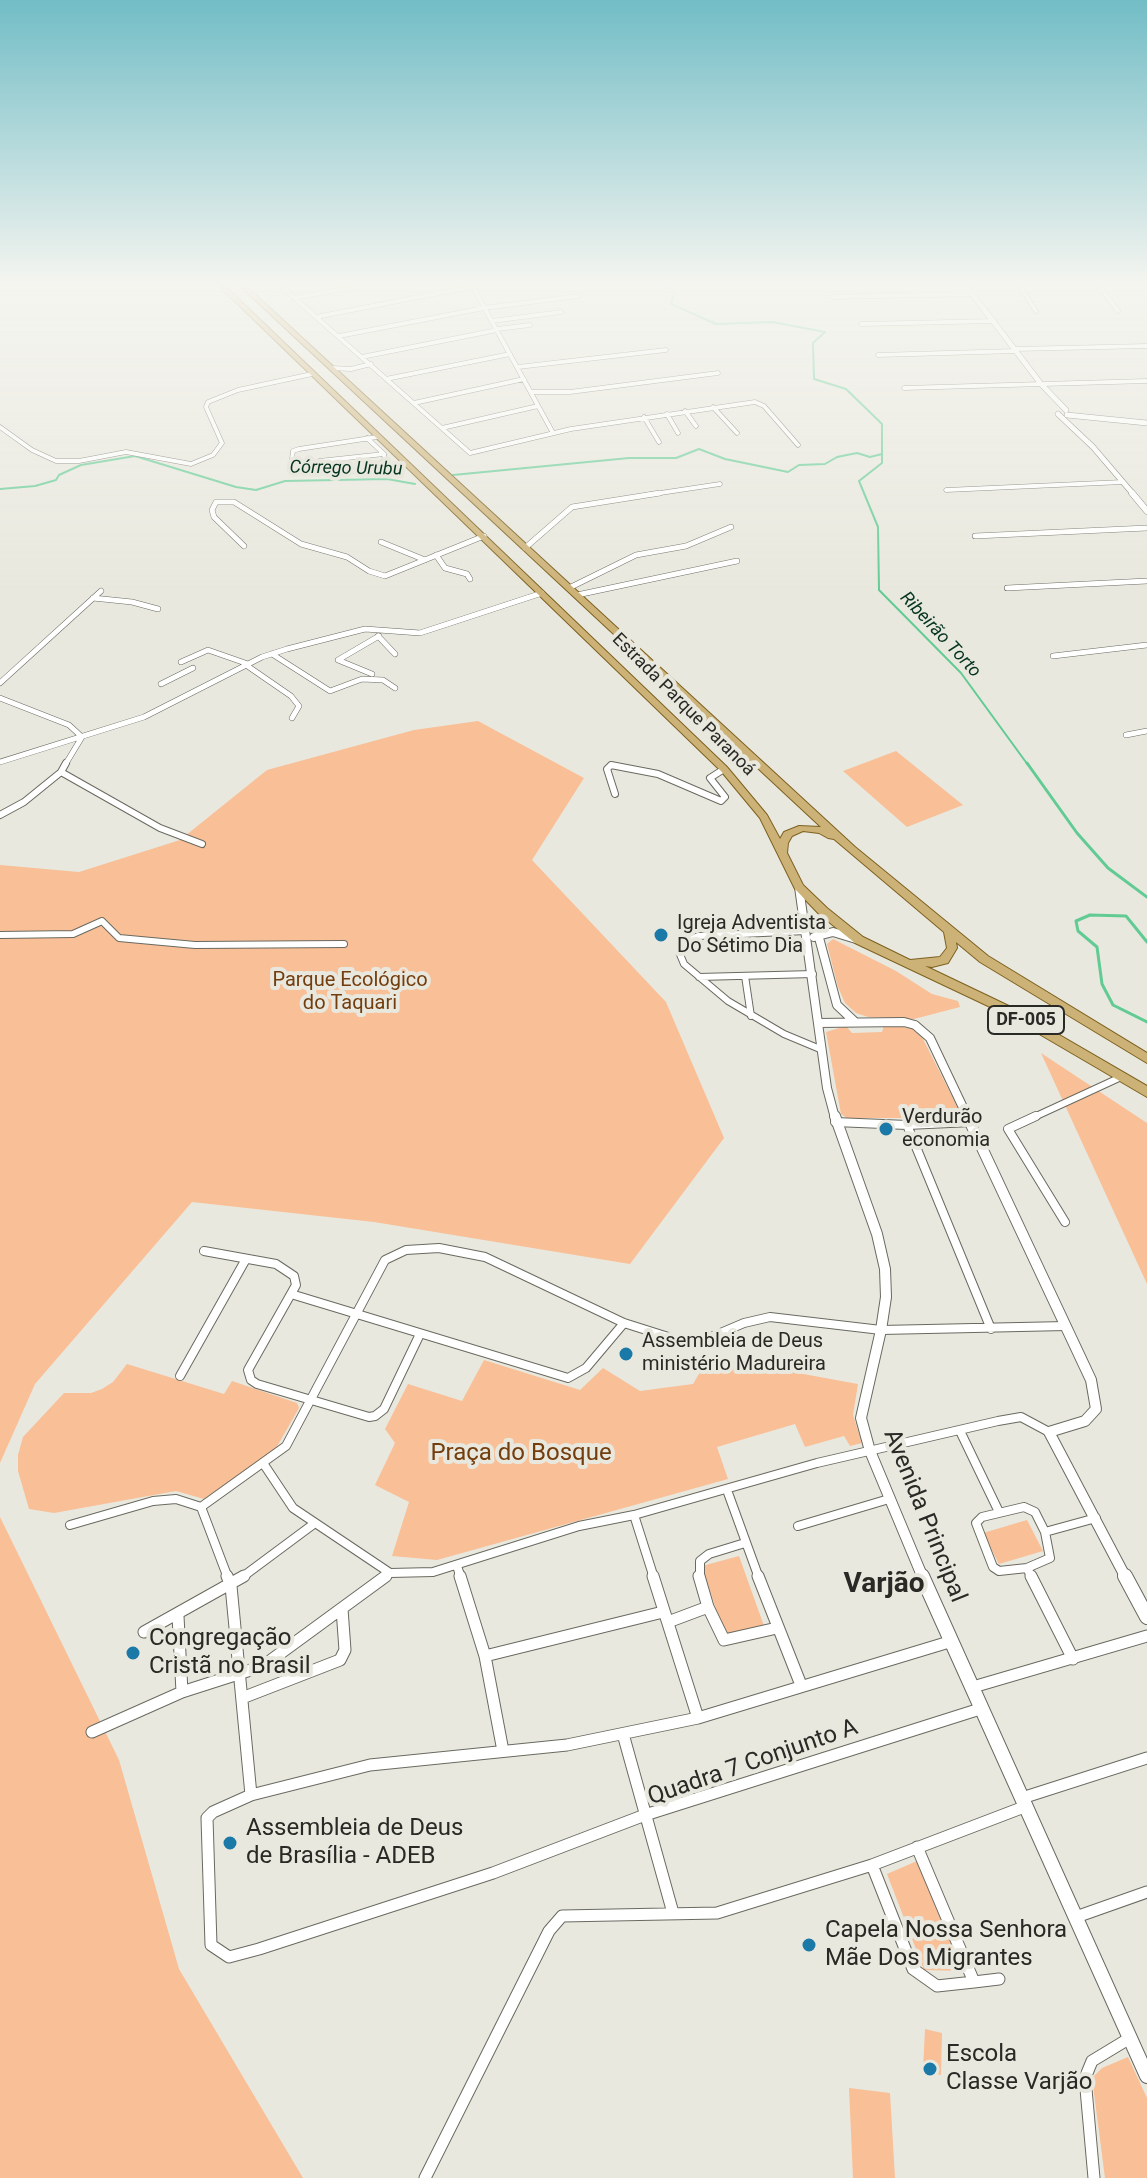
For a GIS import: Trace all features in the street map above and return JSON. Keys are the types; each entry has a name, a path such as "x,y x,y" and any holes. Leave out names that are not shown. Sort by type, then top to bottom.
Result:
{"main road":[{"name":"Estrada Parque Paranoá","path":"327,389 724,769 764,817 799,887 823,911 859,940 1009,1011 1147,1092"},
{"name":"Estrada Parque Paranoá","path":"354,389 851,849 948,932 992,964 1147,1059"},
{"path":"352,412 368,413 374,408"},
{"path":"484,536 490,530 508,533"},
{"path":"600,648 614,650 629,643"},
{"path":"784,856 785,838 802,828 821,830 851,849"},
{"path":"899,959 925,964 944,960 953,943 948,932"}],"street":[{"path":"0,427 32,450 56,461 79,461 126,452 191,464 213,455 222,443 206,407 208,402 245,389"},
{"path":"397,389 470,453 553,433 644,417 761,403 798,445"},
{"path":"414,403 480,389"},
{"path":"530,389 553,433"},
{"path":"532,392 585,389"},
{"path":"1045,389 1147,511"},
{"path":"1054,399 1057,412"},
{"path":"442,428 538,406"},
{"path":"713,407 737,433"},
{"path":"685,411 696,426"},
{"path":"1057,412 1146,424"},
{"path":"1057,412 1067,415"},
{"path":"667,414 678,433"},
{"path":"644,417 659,442"},
{"path":"292,459 293,451 299,449 377,437"},
{"path":"338,475 385,460 384,454 367,438"},
{"path":"319,461 384,454"},
{"path":"946,490 1123,482"},
{"path":"525,548 572,507 720,484"},
{"path":"244,546 214,517 212,510 216,502 234,502 301,544 347,557 380,575 401,572 484,536"},
{"path":"569,588 636,555 686,546 731,527"},
{"path":"975,536 1147,528"},
{"path":"381,542 425,560"},
{"path":"436,555 445,568 467,574 470,579"},
{"path":"577,595 737,561"},
{"path":"1007,588 1147,581"},
{"path":"0,683 101,591"},
{"path":"0,762 156,713 272,654 365,629 420,633 542,593"},
{"path":"93,598 132,602 158,609"},
{"path":"365,629 379,636 395,654"},
{"path":"372,674 338,660 379,636"},
{"path":"1053,656 1147,645"},
{"path":"181,662 208,650 247,665 291,696 299,706 292,718"},
{"path":"272,654 330,691 362,679 383,680 395,688"},
{"path":"161,684 193,668"},
{"path":"0,698 69,725 82,737"},
{"path":"1126,735 1147,731"},
{"path":"0,815 24,802 61,772 82,737"},
{"path":"615,794 607,769 611,765 658,774 721,801 725,797 710,778 724,769"},
{"path":"61,772 121,803 160,828 202,844"},
{"name":"Avenida Principal","path":"799,887 813,974 820,1049 835,1122 881,1251 886,1284 881,1330 861,1408 870,1451 949,1642 1147,2076"},
{"path":"0,935 73,934 102,921 119,938 195,945 344,944"},
{"path":"806,931 689,938 681,944 680,955 699,977 751,1016 820,1049"},
{"path":"808,942 818,934 840,933 859,940"},
{"path":"818,934 837,1005 855,1022"},
{"path":"699,977 813,974"},
{"path":"745,976 751,1016"},
{"path":"818,1023 904,1022 922,1029 934,1045 1091,1380 1096,1409 1085,1421 1049,1432"},
{"path":"1065,1222 1008,1129 1121,1077"},
{"path":"835,1122 907,1125 972,1122"},
{"path":"907,1125 991,1329"},
{"path":"201,1507 286,1446 354,1314 385,1260 396,1253 426,1247 485,1257 624,1323 661,1336 696,1342 770,1317 881,1330 1066,1326"},
{"path":"204,1251 286,1268 296,1285 251,1363 248,1375 257,1384 369,1417 375,1416 384,1409 420,1334"},
{"path":"180,1376 246,1259"},
{"path":"291,1294 568,1378 586,1368 624,1323"},
{"path":"263,1463 285,1499 390,1573 433,1572 532,1539 634,1515 870,1451 1021,1417 1049,1432 1145,1609"},
{"path":"960,1431 999,1512"},
{"path":"727,1490 801,1685"},
{"path":"70,1525 153,1501 176,1499 201,1507"},
{"path":"798,1526 889,1499"},
{"path":"201,1507 231,1586 251,1795"},
{"path":"1027,1507 1035,1512 1045,1532 1050,1558 1027,1568 995,1570 976,1523 982,1517 999,1512 1027,1507"},
{"path":"634,1515 698,1718"},
{"path":"1045,1532 1096,1518"},
{"path":"144,1632 231,1586 315,1523"},
{"path":"745,1543 718,1550 700,1561 698,1572 708,1607 724,1640 777,1628"},
{"path":"457,1566 485,1656 503,1751"},
{"path":"1027,1568 1073,1659"},
{"path":"92,1732 182,1692 239,1676 281,1654 390,1573"},
{"path":"485,1656 708,1607"},
{"path":"242,1698 340,1660 345,1650 342,1609"},
{"path":"178,1616 182,1692"},
{"path":"971,1688 1147,1636"},
{"path":"623,1734 645,1815 493,1873 238,1955 223,1955 211,1945 205,1830 210,1814 251,1795 370,1765 567,1745 698,1718 949,1642"},
{"name":"Quadra 7 Conjunto A","path":"673,1913 645,1815 980,1709"},
{"path":"425,2178 432,2158 555,1923 562,1916 717,1913 872,1865 1022,1803 1147,1758"},
{"path":"917,1847 974,1982"},
{"path":"872,1865 913,1969 923,1979 937,1986 999,1979"},
{"path":"1076,1917 1147,1892"},
{"path":"1094,2178 1085,2078 1092,2061 1130,2038"}],"green space":[{"name":"Parque Ecológico do Taquari","path":"478,721 584,778 532,860 666,1002 724,1138 630,1264 374,1222 192,1202 35,1384 0,1463 0,865 79,872 180,840 267,770 414,730"},
{"path":"896,751 963,805 907,827 843,771"},
{"path":"833,939 896,971 932,994 958,1001 960,1007 914,1019 868,1017 856,1013 845,1003 838,987 827,944"},
{"path":"884,1025 911,1028 922,1037 961,1114 960,1118 847,1118 841,1114 826,1032 846,1026 852,1033 882,1032"},
{"path":"1041,1053 1147,1123 1147,1284"},
{"name":"Praça do Bosque","path":"484,1360 580,1390 603,1368 640,1391 693,1384 703,1367 732,1361 858,1384 853,1415 862,1443 850,1446 844,1436 805,1447 795,1424 717,1447 728,1479 437,1560 392,1556 409,1502 375,1485 395,1443 385,1429 408,1384 462,1401"},
{"path":"127,1364 224,1394 232,1381 297,1403 299,1408 275,1450 204,1499 176,1491 54,1513 29,1509 18,1471 23,1437 64,1393 91,1393 102,1389 113,1382"},
{"path":"0,1517 119,1760 179,1969 303,2178 0,2178"},
{"path":"1027,1520 1043,1551 999,1564 983,1533"},
{"path":"739,1556 764,1626 725,1637 702,1566"},
{"path":"917,1861 963,1971 924,1970 887,1874"},
{"path":"925,2029 942,2033 941,2075 923,2071"},
{"path":"1128,2057 1147,2098 1147,2178 1105,2178 1092,2078 1102,2068"},
{"path":"849,2088 890,2093 895,2178 853,2178"}],"waterway":[{"name":"Ribeirão Torto","path":"845,389 882,424 882,454"},
{"path":"453,475 629,458 676,458 699,449 725,459 788,472 799,465 825,464 837,457 857,453 870,457 882,454"},
{"name":"Ribeirão Torto","path":"882,454 882,463 859,481 878,527 879,590 961,673 1028,765"},
{"name":"Córrego Urubu","path":"0,489 35,486 56,480 59,475 81,465 135,456 236,487 256,490 285,481 387,479 415,484"},
{"name":"Ribeirão Torto","path":"1027,763 1077,833 1108,868 1147,897"},
{"name":"Ribeirão Torto","path":"1147,942 1126,916 1090,915 1076,921 1078,931 1097,947 1102,984 1113,1005 1147,1022"}],"place":[{"name":"Igreja Adventista Do Sétimo Dia","path":"661,935"},
{"name":"Verdurão economia","path":"886,1129"},
{"name":"Assembleia de Deus ministério Madureira","path":"626,1354"},
{"name":"Congregação Cristã no Brasil","path":"133,1653"},
{"name":"Assembleia de Deus de Brasília - ADEB","path":"230,1843"},
{"name":"Capela Nossa Senhora Mãe Dos Migrantes","path":"809,1945"},
{"name":"Escola Classe Varjão","path":"930,2069"}],"district":[{"name":"Varjão","path":"884,1585"}]}
